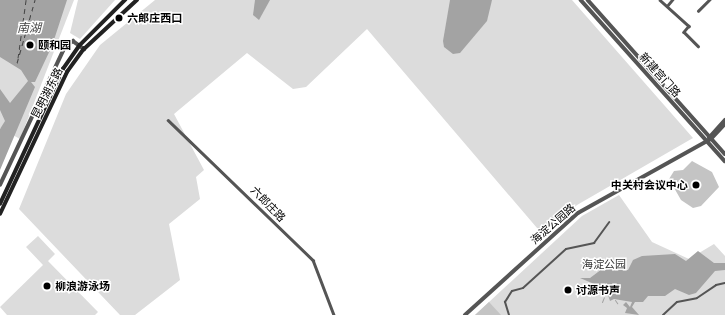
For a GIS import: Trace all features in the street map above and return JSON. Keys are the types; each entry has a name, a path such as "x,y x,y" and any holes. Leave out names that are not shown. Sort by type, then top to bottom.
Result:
{"main road":[{"name":"昆明湖东路","path":"0,204 55,85 80,45 125,0"},
{"name":"昆明湖东路","path":"0,214 58,87 84,48 137,0"}],"street":[{"name":"新建宫门路","path":"581,0 725,161"},
{"name":"新建宫门路","path":"588,0 725,154"},
{"path":"660,0 689,26 684,32 698,46"},
{"path":"667,6 672,0"},
{"path":"698,11 708,0"},
{"path":"0,185 65,47 73,41 84,48"},
{"name":"六郎庄路","path":"168,120 313,260 334,315"},
{"path":"710,138 725,120"},
{"path":"710,138 725,124"},
{"name":"海淀公园路","path":"465,315 578,213 710,138"},
{"path":"509,315 505,302 512,291 523,288 566,249 594,243 609,222"},
{"path":"663,315 677,302 697,298 716,285 725,283"}],"green space":[{"name":"颐和园","path":"0,0 74,0 20,139 0,128"},
{"path":"78,0 115,0 80,39 70,33"},
{"path":"155,0 572,0 693,138 577,205 543,235 367,29 306,87 293,89 247,53 174,114 204,170 196,177 200,199 169,224 180,280 135,315 120,315 19,209 66,94 100,45"},
{"name":"海淀公园","path":"619,195 652,242 689,259 714,244 725,256 725,315 475,315 582,216"},
{"name":"柳浪游泳场","path":"38,236 55,254 48,261 98,312 95,315 7,315 0,307 43,265 26,247"}],"water":[{"name":"南湖","path":"0,0 67,0 52,46 35,82 31,82 35,87 0,170 0,129 5,121 0,110 0,89 10,103 28,81 21,70 0,57"},
{"path":"255,0 270,0 259,20 253,15"},
{"path":"450,0 492,0 487,21 460,53 453,54 444,47 443,41"},
{"path":"698,251 714,263 725,263 725,270 715,271 696,293 689,295 675,289 665,296 648,296 643,302 635,302 632,307 639,315 625,313 627,308 623,305 626,302 630,307 632,302 614,299 610,301 606,289 580,278 590,278 602,269 628,270 633,260 642,256 675,254 686,261"}],"building":[{"name":"中关村会议中心","path":"692,161 712,172 719,187 701,206 693,208 681,200 669,179 674,171 683,170"},
{"path":"489,302 501,315 475,315"}],"waterway":[{"path":"594,287 603,292"},
{"path":"602,302 604,297"}],"ferry route":[{"path":"18,58 26,0"},
{"path":"17,63 35,0"}],"place":[{"name":"六郎庄西口","path":"119,18"},
{"name":"颐和园","path":"30,45"},
{"name":"中关村会议中心","path":"696,185"},
{"name":"柳浪游泳场","path":"47,286"},
{"name":"讨源书声","path":"568,290"}]}
